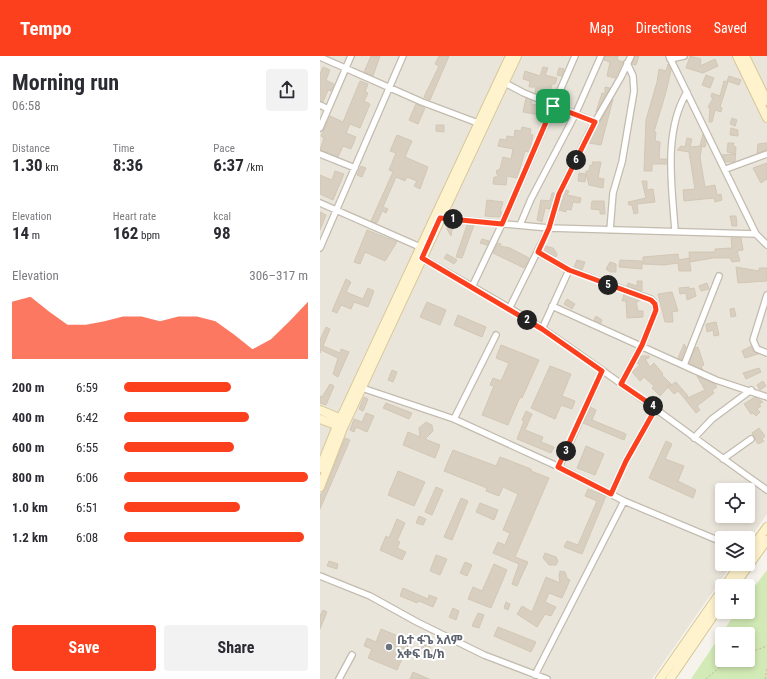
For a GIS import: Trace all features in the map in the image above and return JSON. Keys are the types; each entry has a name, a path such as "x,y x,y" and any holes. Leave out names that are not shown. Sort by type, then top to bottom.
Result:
{"main road":[{"path":"320,468 342,423 420,247 510,56"},
{"path":"320,487 342,423 362,388 440,218 517,56"},
{"path":"737,56 767,118"},
{"path":"745,56 767,101"},
{"path":"320,410 342,423"},
{"path":"320,419 342,423"},
{"path":"755,543 767,527"},
{"path":"739,579 767,540"},
{"path":"660,679 715,600"},
{"path":"670,679 715,613"}],"street":[{"path":"320,128 351,56"},
{"path":"320,248 403,56"},
{"path":"472,287 502,224 575,56"},
{"path":"520,225 550,161 575,115 601,56"},
{"path":"510,309 549,228 559,194 595,122 631,56"},
{"path":"684,56 669,57 726,169 756,234 767,244"},
{"path":"320,58 389,88 478,123"},
{"path":"610,230 613,193 622,162 634,91 633,76 628,63"},
{"path":"505,83 553,106 595,122"},
{"path":"675,231 671,179 672,139 676,117 687,92"},
{"path":"320,105 328,109"},
{"path":"320,154 355,168"},
{"path":"726,169 767,154"},
{"path":"320,203 420,247"},
{"path":"440,218 549,228 756,234"},
{"path":"538,252 569,270 651,300 655,304 656,310 642,345 621,384"},
{"path":"422,258 542,329 656,408 694,438 767,490"},
{"path":"542,329 569,270"},
{"path":"684,364 719,276"},
{"path":"767,295 753,340 757,349 767,353"},
{"path":"552,306 642,345 716,380 751,390 767,397"},
{"path":"454,420 496,335"},
{"path":"558,467 602,371"},
{"path":"362,388 454,420 558,467 624,501 715,539"},
{"path":"694,438 712,419 751,390"},
{"path":"611,494 626,461 656,408"},
{"path":"724,459 751,439"},
{"path":"536,675 624,501"},
{"path":"320,576 370,596 417,622 484,655 547,679"},
{"path":"339,679 352,655"}],"path":[{"path":"755,650 767,646"},
{"path":"706,679 720,667"},
{"path":"765,679 767,669"}],"shaded area":[{"path":"320,56 767,56 767,514 755,531 715,531 715,571 727,571 722,579 715,579 715,588 652,679 320,679"}],"green space":[{"path":"767,570 767,679 691,679 715,643 715,667 755,667 755,627 726,627 731,619 755,619 755,586"}],"building":[{"path":"371,56 380,56 373,76 364,72"},
{"path":"439,56 449,56 430,100 424,97 439,66 435,64"},
{"path":"605,56 618,56 617,60 623,62 615,78 607,76 610,62 604,60"},
{"path":"635,56 639,56 636,65 632,64"},
{"path":"690,56 701,59 700,66 715,59 718,66 703,73 686,68"},
{"path":"668,64 671,70 654,132 656,132 655,141 660,142 659,159 667,159 667,164 652,164 652,171 644,171 646,120 657,82 659,69 666,71"},
{"path":"323,67 330,70 326,80 334,84 331,91 328,90 323,102 320,101 320,74"},
{"path":"543,67 548,68 545,75 557,78 555,84 552,84 548,98 535,93 536,87 529,87 530,81 523,79 525,71 540,76"},
{"path":"559,68 564,69 562,76 557,75"},
{"path":"706,75 714,78 710,88 702,85"},
{"path":"729,76 741,80 739,85 727,81"},
{"path":"360,81 368,84 365,92 368,93 364,101 370,104 360,128 350,124 346,133 356,137 351,149 343,146 338,157 320,150 324,138 321,136 330,116 343,122"},
{"path":"724,81 728,82 720,107 722,108 721,112 715,110 712,122 709,122 710,108 708,107 713,98 711,97 712,93 720,96"},
{"path":"605,87 610,88 596,112 602,93 605,94"},
{"path":"526,98 532,101 531,104 546,107 543,119 539,118 540,115 523,112"},
{"path":"613,99 601,145 589,143 595,131"},
{"path":"416,104 425,108 418,124 409,120"},
{"path":"732,118 737,120 735,126 730,124"},
{"path":"436,125 444,125 444,132 436,131"},
{"path":"522,127 531,129 530,134 533,135 530,150 529,152 525,151 517,178 507,176 506,185 493,184 494,177 498,177 496,171 500,169 503,157 511,159 513,149 498,146 500,139 506,140 507,136 514,137 515,130 521,131"},
{"path":"731,128 738,130 738,136 730,135"},
{"path":"703,134 706,142 705,147 700,146"},
{"path":"397,135 412,141 405,157 428,167 420,189 414,186 417,181 407,177 405,181 396,177 383,207 388,209 386,213 382,211 377,223 371,221 393,172 389,170 396,153 390,151"},
{"path":"687,138 692,139 690,147 702,146 700,157 705,187 715,185 717,195 721,194 722,200 715,202 714,198 684,201 683,190 695,189 689,152 677,150 681,146 685,147"},
{"path":"728,143 734,143 733,146 736,147 735,161 732,162 726,162 722,155 735,154 727,152"},
{"path":"767,143 767,150 757,153 758,144"},
{"path":"592,162 601,162 598,178 604,179 603,188 589,185 586,171 589,171 590,165 593,165"},
{"path":"767,163 767,179 761,183 753,168"},
{"path":"361,166 366,168 362,177 357,175"},
{"path":"335,171 344,174 333,200 320,194 320,175 332,180"},
{"path":"579,173 586,174 585,182 578,181"},
{"path":"642,181 647,181 647,190 653,189 655,202 637,204 638,213 634,214 632,205 629,205 628,202 646,198"},
{"path":"566,190 569,191 567,195 581,198 580,203 573,202 571,210 566,209 566,212 559,210"},
{"path":"552,193 555,193 550,209 545,208 542,222 537,220 541,200 550,201"},
{"path":"487,200 503,202 500,217 485,216"},
{"path":"592,201 604,201 605,214 600,214 600,210 591,209"},
{"path":"320,212 326,215 320,230"},
{"path":"730,216 736,216 737,226 732,226"},
{"path":"449,223 453,223 451,236 447,229"},
{"path":"467,225 474,225 462,258 456,257"},
{"path":"367,230 397,242 385,261 365,252 360,264 354,262"},
{"path":"731,238 741,238 743,250 737,251 740,261 732,262 730,258 713,258 690,262 689,252 715,252 715,249 732,248"},
{"path":"482,239 489,241 487,245 480,243"},
{"path":"498,243 501,244 500,246 510,248 529,258 524,268 493,253"},
{"path":"545,246 553,248 557,254 556,257 543,250"},
{"path":"447,254 457,260 454,264 444,258"},
{"path":"678,254 679,260 689,258 691,271 679,271 678,263 664,265 643,264 643,257"},
{"path":"577,260 585,262 582,270 574,267"},
{"path":"620,260 642,261 642,269 619,267"},
{"path":"610,262 616,264 616,272 610,272 606,269"},
{"path":"736,267 759,271 759,268 767,268 767,281 738,283"},
{"path":"346,279 351,282 346,292 363,299 368,288 374,291 368,307 354,302 351,309 341,305 337,313 332,311"},
{"path":"637,281 642,281 642,291 627,286 628,283 637,286"},
{"path":"707,283 709,289 701,291 699,286"},
{"path":"689,287 689,289 694,288 696,296 687,300 686,293 680,294 679,288"},
{"path":"672,292 678,311 672,312 673,322 665,322 658,294"},
{"path":"624,294 641,300 636,302 638,311 643,311 643,317 627,318 626,301 622,301"},
{"path":"567,299 575,304 572,309 564,304"},
{"path":"427,302 446,310 440,325 420,317"},
{"path":"734,308 736,316 731,317 730,309"},
{"path":"458,315 486,327 482,337 454,325"},
{"path":"596,316 602,320 601,323 594,320"},
{"path":"716,322 719,335 714,336 713,330 707,332 706,324"},
{"path":"326,327 330,329 323,346 340,353 341,349 349,352 338,377 333,374 338,358 321,350 320,353 320,340"},
{"path":"684,344 686,347 681,360 678,358"},
{"path":"501,345 539,360 522,398 520,397 508,425 482,415 494,386 490,385 493,378 501,381 509,363 496,358"},
{"path":"751,346 753,351 758,354 745,358 742,351"},
{"path":"698,347 704,365 701,366 703,370 689,363 695,348"},
{"path":"641,356 649,356 649,358 645,359 650,367 654,363 663,374 662,375 671,384 660,396 652,388 654,386 644,377 640,381 632,372 640,365 637,363"},
{"path":"550,366 571,374 562,396 575,401 572,409 561,405 555,419 531,408"},
{"path":"759,368 761,372 746,379 743,373"},
{"path":"392,370 397,372 393,382 388,380"},
{"path":"697,376 715,384 717,387 712,390 714,393 697,406 700,410 696,413 685,399 705,390"},
{"path":"763,381 766,386 760,390 757,385"},
{"path":"676,382 688,396 685,399 678,391 674,394 668,387"},
{"path":"330,384 334,386 326,405 320,403 320,396 322,397"},
{"path":"364,397 368,399 363,411 359,409"},
{"path":"755,397 763,402 759,404 761,406 757,409 760,412 756,416 753,413 751,414 744,404"},
{"path":"386,403 412,413 409,419 383,408"},
{"path":"590,407 596,410 592,420 626,434 624,440 583,423"},
{"path":"526,411 532,414 525,430 543,437 541,442 554,447 551,453 517,439"},
{"path":"366,413 374,416 367,432 356,427 354,432 350,430 354,419 362,422"},
{"path":"426,422 432,425 433,431 425,439 440,445 435,458 403,445 408,432 420,437 419,428"},
{"path":"759,428 765,436 762,439 764,441 758,444 752,433"},
{"path":"345,438 350,440 320,509 320,495 325,489"},
{"path":"666,441 672,444 665,459 684,466 678,481 696,490 693,498 649,478"},
{"path":"586,446 604,454 595,475 577,468"},
{"path":"453,450 496,466 500,457 549,478 515,557 528,562 517,586 512,584 519,564 493,553 498,542 505,545 510,533 503,530 518,494 503,487 499,496 486,491 487,488 444,471"},
{"path":"398,471 425,482 414,506 388,495"},
{"path":"436,487 443,490 432,515 425,512"},
{"path":"588,489 606,496 582,554 564,547 567,541 578,545 597,501 585,496"},
{"path":"461,498 468,501 452,540 444,537"},
{"path":"480,503 498,510 494,520 476,512"},
{"path":"419,516 426,519 423,525 416,523"},
{"path":"397,519 405,523 397,541 400,542 397,548 406,552 402,560 380,550 386,536 389,538"},
{"path":"545,553 556,557 558,561 556,565 549,565 543,558"},
{"path":"436,555 447,559 440,575 430,571"},
{"path":"329,561 338,564 337,569 327,566"},
{"path":"465,562 472,565 467,576 460,573"},
{"path":"494,564 507,570 491,608 468,599 473,587 482,591"},
{"path":"560,571 565,572 567,578 570,580 562,598 549,593 545,602 556,607 551,616 545,614 537,627 517,614 522,606 532,612 546,577 560,583"},
{"path":"403,588 428,599 429,595 437,598 433,607 419,601 417,603 400,596"},
{"path":"506,602 510,604 508,610 504,608"},
{"path":"453,608 459,611 456,620 449,617"},
{"path":"323,610 327,612 320,629 320,616"},
{"path":"478,613 484,615 479,628 472,626"},
{"path":"498,627 536,642 531,652 494,636"},
{"path":"381,629 410,641 397,670 368,658 372,649 364,646 367,638 376,642"},
{"path":"424,645 428,645 430,646 430,654 424,655 421,652 421,648"},
{"path":"413,672 429,679 410,679"}],"place":[{"name":"ቤተ ፋጌ አለም አቀፍ ቤ/ክ","path":"389,647"}],"route":[{"path":"553,106 595,122 559,194 549,228 538,252 569,270 651,300 655,304 656,310 642,345 621,384 656,408 626,461 611,494 558,467 602,371 542,329 422,258 440,218 502,224 553,106"}]}
